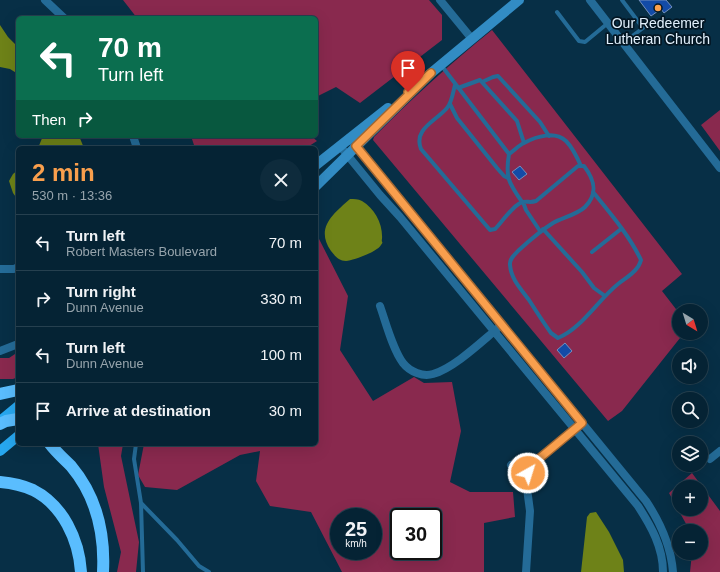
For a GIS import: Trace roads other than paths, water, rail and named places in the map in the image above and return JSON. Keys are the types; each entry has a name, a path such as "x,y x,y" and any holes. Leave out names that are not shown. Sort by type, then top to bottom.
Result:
{"highway":[{"path":"0,394 16,390"},
{"path":"0,423 16,419"},
{"path":"52,446 71,466 90,495 98,517 103,540 103,572"},
{"path":"63,446 71,466"},
{"path":"0,482 18,485 34,491 43,496 57,509 70,529 76,546 81,572"}],"main road":[{"path":"318,184 431,73 520,0"},
{"path":"318,163 431,73"},
{"path":"0,423 16,408"},
{"path":"0,451 16,438"}],"street":[{"path":"45,0 62,16"},
{"path":"440,0 472,39"},
{"path":"590,0 720,168"},
{"path":"349,138 646,501 662,530 669,549 673,572"},
{"path":"340,146 638,506 656,536 660,549 663,572"},
{"path":"0,269 16,268"},
{"path":"380,306 398,355 407,367 422,374 432,374 445,369 502,325"},
{"path":"0,350 16,345"},
{"path":"526,572 530,511 526,481 528,469 582,423"},
{"path":"710,459 720,451"},
{"path":"512,465 528,473"}],"lane":[{"path":"622,0 643,28 623,43"},
{"path":"557,12 579,41 582,42 585,42 608,23"},
{"path":"440,65 510,154"},
{"path":"482,82 498,76 540,122 549,136"},
{"path":"456,86 480,80 517,121 524,143"},
{"path":"456,86 450,104 422,131 419,140 421,149 490,230 495,230 518,205 523,202 530,203 536,201 578,166 581,166"},
{"path":"450,104 457,118 497,168 504,176 508,178 523,202 526,210 541,230 582,272 594,288 605,296"},
{"path":"508,178 507,168 510,154 524,143 540,137 556,135 566,141 575,153 581,166 584,166 591,175 594,187 593,192 592,197 585,207 541,230 512,257 510,264 513,276 519,287 551,333 558,338 568,334 605,296 618,284 630,276 638,267 641,260 636,250 593,192"},
{"path":"592,252 621,229"},
{"path":"136,446 134,459 141,503 143,572"},
{"path":"141,503 199,566 209,572"}],"place":[{"name":"Our Redeemer Lutheran Church","path":"658,8"}]}
